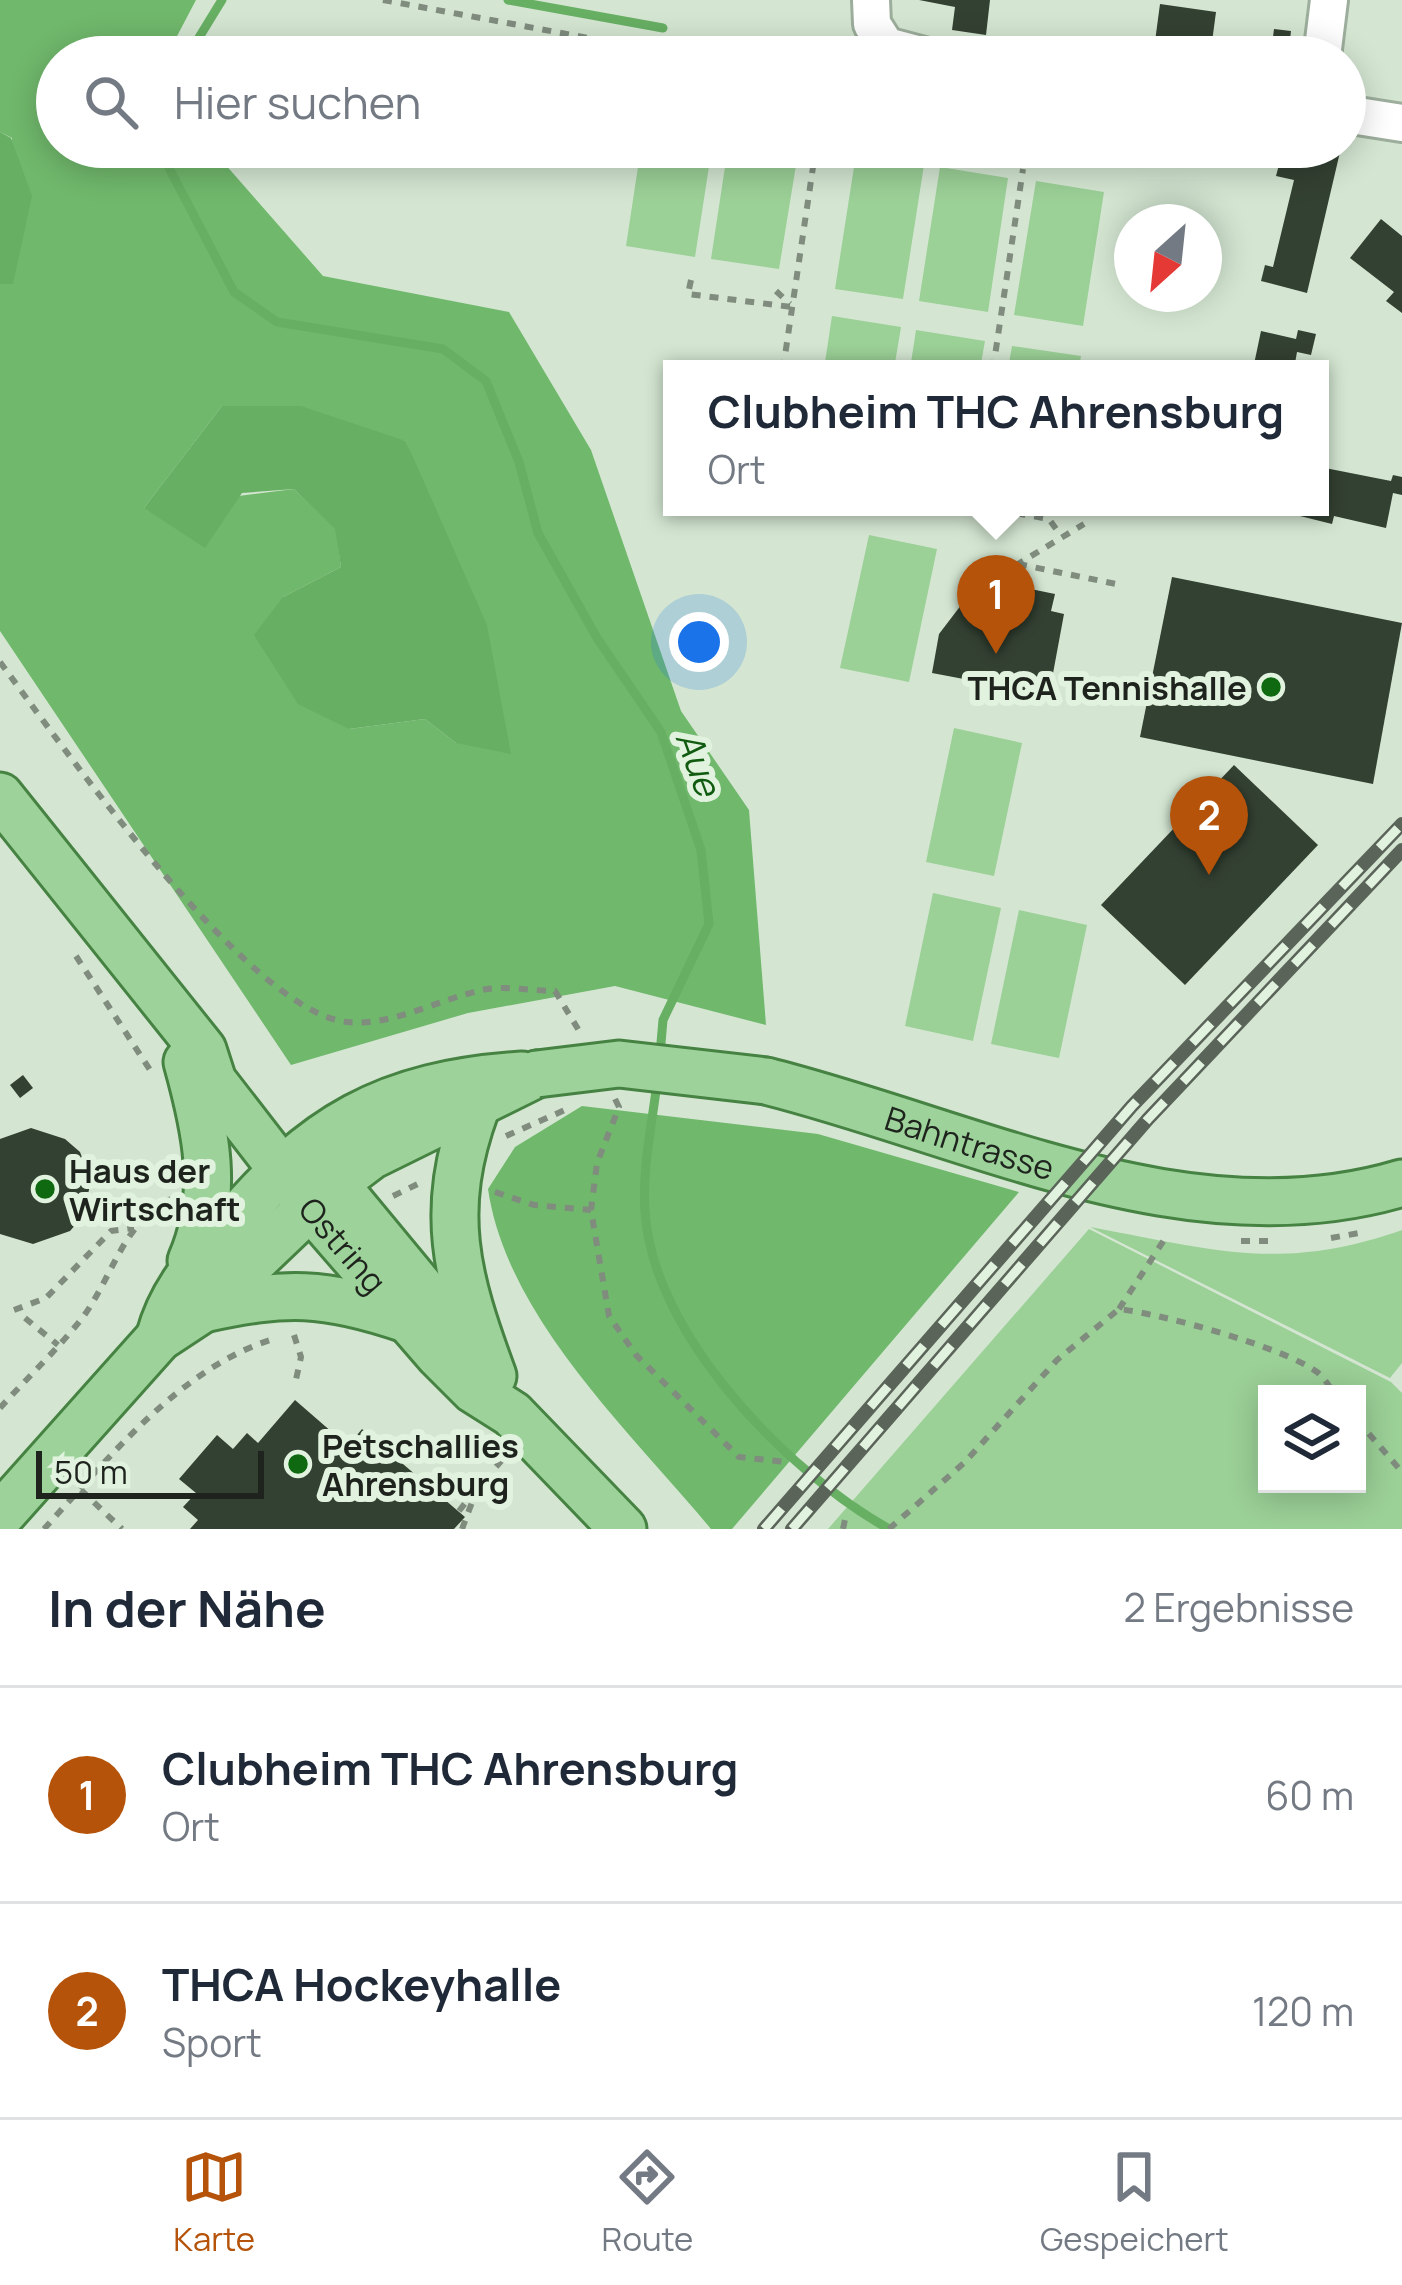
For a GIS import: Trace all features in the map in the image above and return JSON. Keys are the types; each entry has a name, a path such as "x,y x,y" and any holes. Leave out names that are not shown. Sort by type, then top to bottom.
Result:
{"main road":[{"name":"Ostring","path":"0,796 203,1050 232,1065 408,1320 474,1390 503,1395"},
{"path":"170,1008 205,1128 210,1170 191,1298"},
{"name":"Bahntrasse","path":"307,1176 337,1123 404,1094 466,1079 619,1064 766,1081 1175,1196 1316,1201 1402,1183"},
{"name":"Bahntrasse","path":"307,1176 490,1122 537,1074"},
{"path":"490,1122 454,1179 454,1241 464,1295 503,1395"},
{"name":"Ostring","path":"307,1176 623,1529"},
{"path":"0,1516 191,1298 307,1176"},
{"path":"191,1298 325,1294 408,1320"}],"street":[{"path":"871,0 872,24 880,36"},
{"path":"1325,36 1329,0"},
{"path":"1366,117 1402,122"}],"path":[{"path":"382,0 578,36"},
{"path":"784,360 813,168"},
{"path":"994,360 1023,169"},
{"path":"691,280 688,294 792,307"},
{"path":"776,291 792,307"},
{"path":"1032,516 1049,519 1060,534"},
{"path":"1012,584 1018,564 1060,534 1084,524"},
{"path":"1018,564 1121,585"},
{"path":"0,662 124,822 232,948 298,1004 346,1022 488,988 555,991 575,1023"},
{"path":"63,938 155,1078"},
{"path":"490,1122 576,1105"},
{"path":"619,1107 597,1163 591,1210 609,1316 636,1355 739,1457 786,1462"},
{"path":"479,1187 534,1205 591,1210"},
{"path":"0,1408 104,1287 148,1211 179,1196"},
{"path":"14,1310 46,1298 111,1231 134,1228"},
{"path":"889,1529 964,1462 1057,1360 1119,1309 1168,1234"},
{"path":"1119,1309 1156,1313 1225,1335 1317,1372 1328,1385"},
{"path":"25,1318 58,1345"},
{"path":"294,1334 301,1357 295,1384"},
{"path":"1366,1430 1402,1472"},
{"path":"459,1511 502,1460"},
{"path":"462,1529 477,1489"},
{"path":"80,1490 122,1529"},
{"path":"843,1529 847,1515"}],"shaded area":[{"path":"0,0 196,0 177,36 36,36 36,168 228,168 323,276 509,312 591,450 681,711 749,810 766,1025 615,986 468,1013 291,1065 0,631 0,284 13,284 12,138 0,132","holes":["222,406 406,441 443,533 456,743 425,719 349,729 283,597 341,567 336,529 294,489 144,508"]},
{"path":"0,132 11,138 32,196 13,284 0,284"},
{"path":"638,168 709,168 695,257 626,246"},
{"path":"725,168 796,168 779,269 711,259"},
{"path":"854,168 924,168 903,299 835,289"},
{"path":"940,168 1008,178 988,312 919,301"},
{"path":"1036,181 1104,192 1083,326 1014,315"},
{"path":"832,316 901,327 896,360 825,360"},
{"path":"916,330 985,341 982,360 911,360"},
{"path":"1012,346 1081,356 1080,360 1010,360"},
{"path":"222,406 301,406 406,441 487,625 511,754 456,743 425,719 349,729 298,704 254,635 283,597 341,567 335,529 294,489 242,493 205,548 144,508"},
{"path":"869,535 937,549 909,682 840,668"},
{"path":"954,728 1022,743 994,876 926,862"},
{"path":"933,893 1001,908 973,1041 905,1026"},
{"path":"1019,910 1087,925 1059,1058 991,1044"},
{"path":"582,1106 818,1134 1019,1192 732,1529 711,1529 576,1371 519,1283 500,1237 488,1189 515,1147"},
{"path":"1090,1227 1210,1249 1282,1254 1359,1243 1402,1230 1402,1363 1390,1378"},
{"path":"1089,1229 1391,1382 1402,1393 1402,1529 828,1529"}],"building":[{"path":"919,0 990,0 986,35 952,30 955,7"},
{"path":"1160,4 1216,12 1213,36 1156,36"},
{"path":"1274,29 1291,31 1290,36 1273,36"},
{"path":"1278,168 1336,168 1307,293 1261,281 1265,265 1273,267 1294,180 1276,176"},
{"path":"1381,219 1402,236 1402,313 1386,301 1394,292 1350,258"},
{"path":"1298,330 1316,334 1311,355 1297,352 1296,360 1255,360 1261,331 1296,339"},
{"path":"1329,469 1391,481 1393,475 1402,477 1402,495 1393,493 1386,528 1334,516 1332,524 1300,516 1329,516"},
{"name":"THCA Tennishalle","path":"1172,577 1402,623 1373,784 1140,737"},
{"path":"981,579 1055,594 1051,611 1064,614 1049,695 932,673 939,634"},
{"path":"1234,765 1318,845 1185,985 1101,905"},
{"path":"23,1075 33,1088 20,1098 10,1085"},
{"name":"Haus der Wirtschaft","path":"31,1128 65,1139 80,1152 91,1181 83,1216 70,1231 33,1244 0,1234 0,1139"},
{"name":"Petschallies Ahrensburg","path":"295,1400 348,1446 362,1429 465,1517 454,1529 190,1529 198,1520 183,1507 196,1493 179,1479 217,1435 233,1449 247,1433 258,1443"}],"waterway":[{"name":"Aue","path":"200,36 222,0"},
{"path":"508,0 663,28"},
{"name":"Aue","path":"169,168 234,292 277,322 443,349 486,381 519,462 538,533 597,638 661,732 701,850 709,924 663,1020 660,1054"},
{"name":"Aue","path":"657,1083 645,1211 653,1258 672,1305 698,1351 769,1436 809,1473 889,1529"}],"railway":[{"path":"764,1529 1132,1106 1402,824"},
{"path":"792,1529 1148,1119 1402,850"}],"place":[{"name":"Clubheim THC Ahrensburg","path":"996,654"},
{"name":"THCA Tennishalle","path":"1271,687"},
{"name":"THCA Hockeyhalle","path":"1209,875"},
{"name":"Haus der Wirtschaft","path":"45,1189"},
{"name":"Petschallies Ahrensburg","path":"298,1464"}]}
